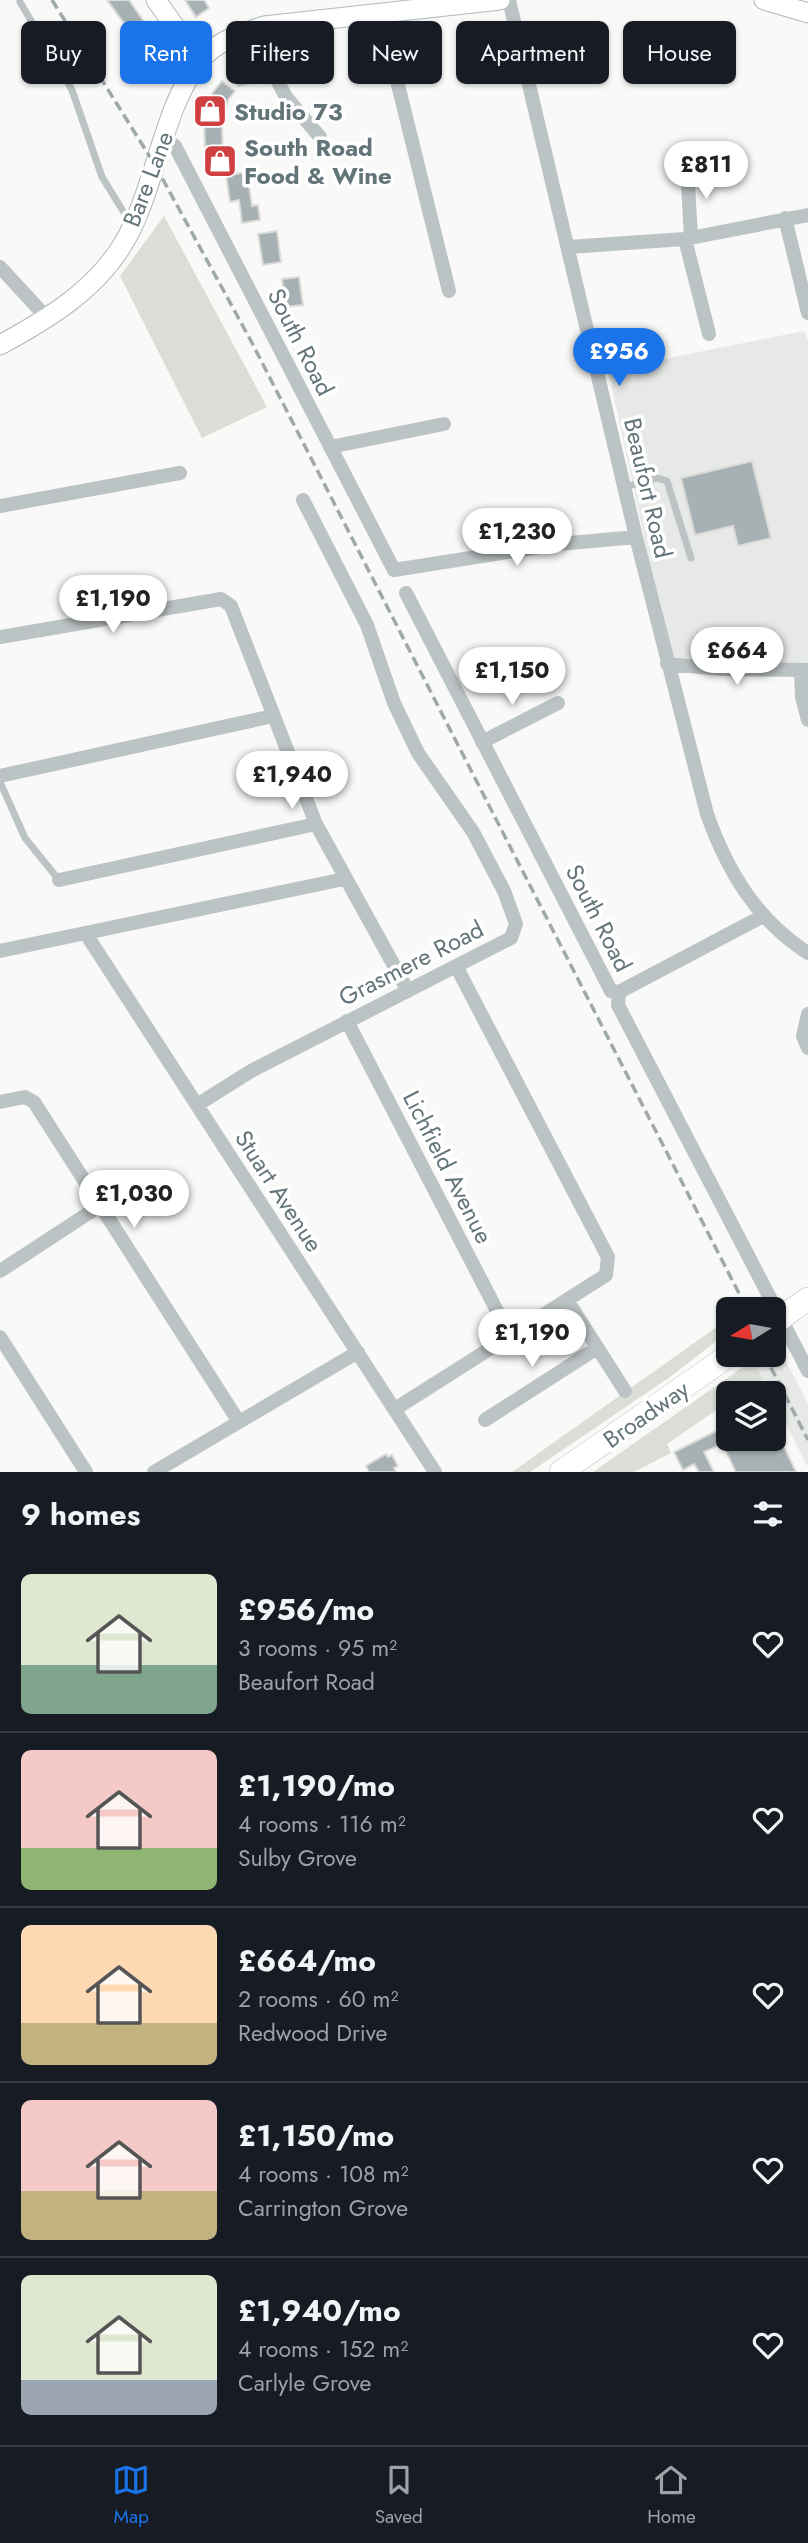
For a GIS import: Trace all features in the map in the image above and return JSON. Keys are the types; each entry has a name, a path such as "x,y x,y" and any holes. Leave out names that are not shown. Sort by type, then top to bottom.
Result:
{"main road":[{"path":"156,0 171,21"},
{"name":"Bare Lane","path":"305,21 444,2 499,0"},
{"path":"764,0 808,13"},
{"name":"Bare Lane","path":"0,345 48,318 94,281 123,244 186,84"},
{"name":"Broadway","path":"561,1472 716,1364"}],"street":[{"name":"Beaufort Road","path":"509,0 636,537 700,790 721,854 763,916 808,953"},
{"path":"380,12 449,290"},
{"path":"279,84 286,97 320,137"},
{"name":"South Road","path":"165,139 174,146 394,570 559,544 636,537"},
{"path":"687,165 688,239 709,334"},
{"path":"568,247 688,239 808,215"},
{"path":"785,218 808,313"},
{"path":"0,267 48,318"},
{"path":"330,447 444,424"},
{"path":"0,506 180,473"},
{"name":"Grasmere Road","path":"197,1105 251,1071 511,938 516,924 504,891 473,832 418,753 394,703 367,625 303,499"},
{"name":"South Road","path":"406,593 611,991 619,992 618,1005 808,1371"},
{"path":"0,637 221,599 232,606 316,824 408,991"},
{"path":"667,664 722,669 804,670 808,720"},
{"path":"482,742 558,704"},
{"path":"0,776 273,716"},
{"path":"58,880 316,824"},
{"path":"0,951 344,879"},
{"path":"619,992 763,916"},
{"name":"Stuart Avenue","path":"86,934 435,1472"},
{"path":"395,1409 509,1334 606,1275 608,1257 456,966"},
{"path":"808,1014 803,1036 808,1048"},
{"name":"Lichfield Avenue","path":"347,1021 509,1334"},
{"path":"0,1102 25,1097 34,1102 239,1422"},
{"path":"0,1271 99,1207"},
{"path":"567,1300 625,1391"},
{"path":"0,1337 86,1472"},
{"path":"485,1420 597,1348"},
{"path":"154,1472 358,1352"}],"lane":[{"path":"20,2 72,90 102,177 131,224"},
{"path":"625,487 657,478 667,481 691,558"},
{"path":"0,782 25,838 58,880"}],"shaded area":[{"path":"164,216 267,407 202,438 120,276"},
{"path":"804,331 808,340 808,663 765,667 672,665 608,370"},
{"path":"716,1328 716,1341 670,1377 530,1472 512,1472"},
{"path":"786,1361 808,1404 808,1467 786,1424 786,1381 764,1381 756,1367 786,1367"},
{"path":"743,1367 757,1367 763,1379 760,1381 723,1381"},
{"path":"716,1386 716,1410 667,1444 671,1453 634,1472 593,1472"}],"building":[{"path":"107,0 129,0 143,21 122,21"},
{"path":"185,0 204,0 209,8 196,17"},
{"path":"222,81 235,91 228,100 222,127 223,153 232,151 236,174 247,172 252,206 258,205 260,220 242,223 239,200 230,202 225,169 218,171 213,146 205,146 204,123 210,96"},
{"path":"277,231 281,262 263,265 258,234"},
{"path":"299,277 303,305 285,307 282,279"},
{"path":"752,461 771,538 738,546 733,526 695,535 681,478"},
{"path":"716,1431 716,1447 704,1452 714,1472 699,1472 694,1464 683,1470 674,1452"},
{"path":"726,1451 786,1451 796,1472 736,1472"},
{"path":"386,1454 388,1457 392,1455 398,1466 394,1468 396,1472 369,1472 366,1466"}],"railway":[{"path":"52,0 155,165 251,341 741,1297"},
{"path":"771,1367 808,1440"}],"place":[{"name":"Studio 73","path":"210,111"},
{"name":"South Road Food & Wine","path":"220,161"}]}
